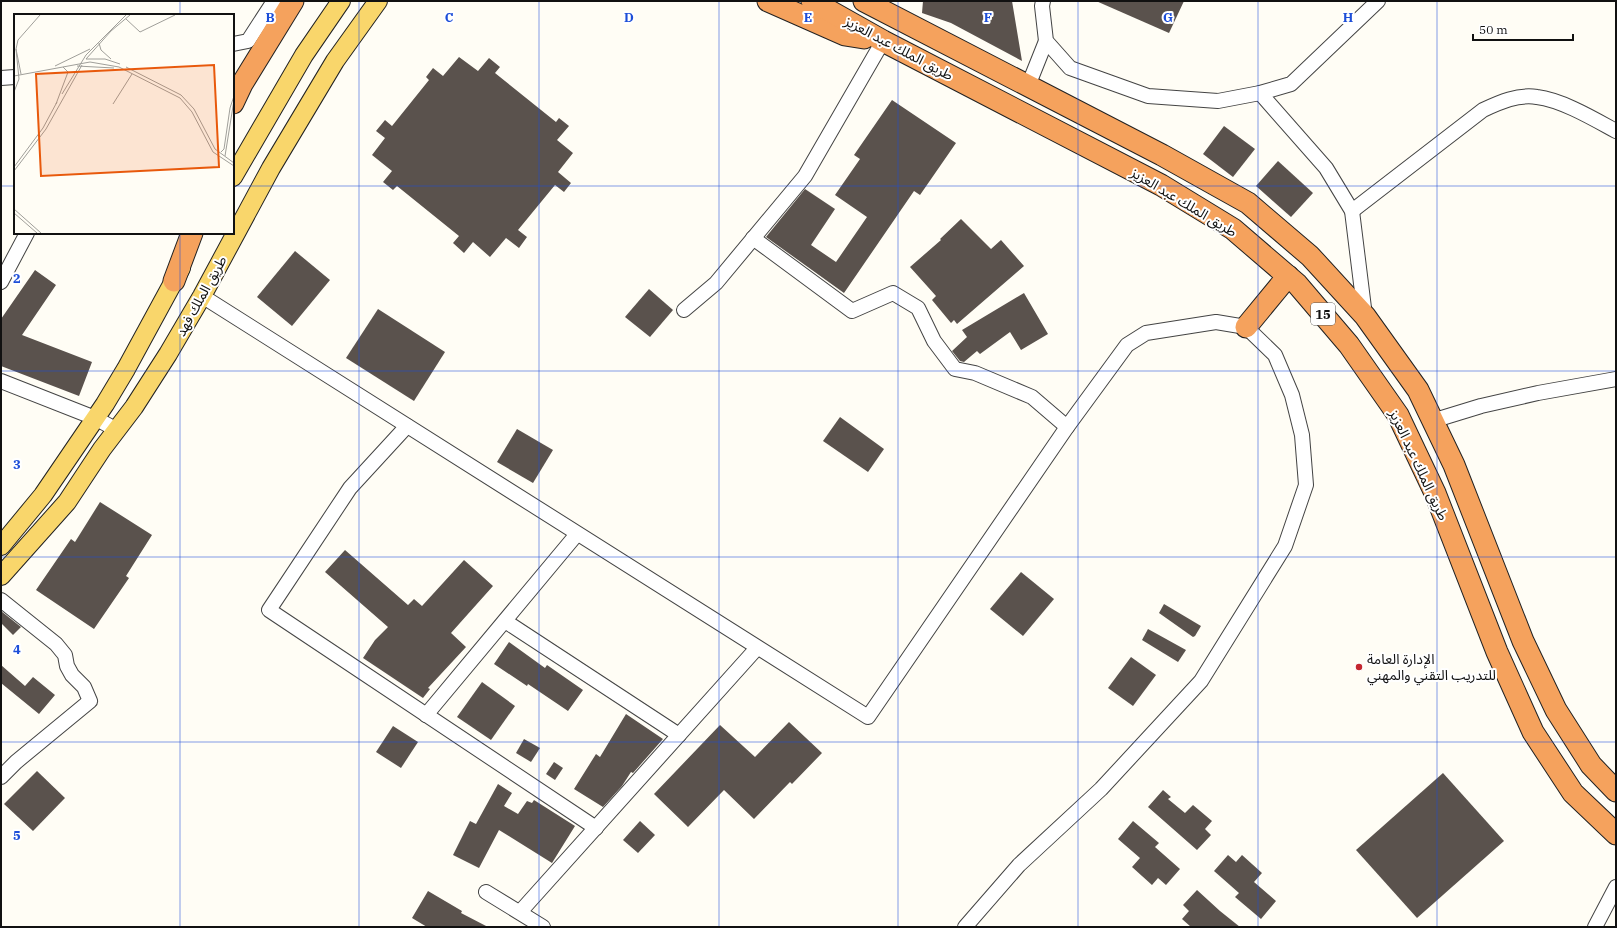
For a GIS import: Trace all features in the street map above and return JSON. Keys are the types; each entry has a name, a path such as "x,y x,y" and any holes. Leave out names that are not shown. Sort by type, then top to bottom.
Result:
{"highway":[{"path":"234,101 242,84 293,1"},
{"path":"768,1 845,35 883,41"},
{"name":"طريق الملك عبد العزيز","path":"812,1 883,41 1161,185 1233,230 1297,284 1349,345 1398,415 1435,493 1497,652 1533,732 1573,793 1616,834"},
{"name":"طريق الملك عبد العزيز","path":"867,2 1162,155 1248,203 1310,256 1365,316 1418,390 1454,465 1523,641 1556,710 1591,765 1616,791"},
{"path":"174,281 192,234"},
{"path":"1246,327 1288,276"}],"main road":[{"path":"234,176 304,55 341,1"},
{"name":"طريق الملك فهد","path":"1,576 67,502 134,407 168,354 202,296 279,155 335,61 378,1"},
{"path":"1,546 43,495 95,418 126,368 200,234"}],"street":[{"path":"234,44 248,41 274,1"},
{"path":"1028,86 1046,41 1042,6 1043,1"},
{"path":"1046,41 1070,68 1148,96 1218,101 1260,93 1291,84 1378,1"},
{"path":"684,310 716,283 805,176 883,41"},
{"path":"1,78 14,77"},
{"path":"1260,93 1326,168 1352,211 1365,316"},
{"path":"1352,211 1484,110 1500,102 1516,98 1537,97 1553,101 1586,115 1616,131"},
{"path":"1,282 26,234"},
{"path":"753,238 852,311 893,293 918,308 934,341 954,369 975,373 1032,397 1067,427"},
{"path":"202,296 868,717 1067,427 1127,345 1146,333 1216,322 1246,327 1275,354 1292,395 1302,434 1306,485 1285,546 1201,681 1101,789 1019,865 965,927"},
{"path":"1432,421 1481,406 1538,393 1616,379"},
{"path":"1,381 95,418 117,430"},
{"path":"407,426 350,488 269,610 596,828"},
{"path":"426,715 577,534"},
{"path":"1,600 56,644 65,655 67,666 72,675 84,687 90,701 16,762 1,777"},
{"path":"505,621 679,735"},
{"path":"520,912 757,648"},
{"path":"1595,927 1616,887"},
{"path":"486,892 543,927"}],"building":[{"path":"923,1 1012,1 1022,61 951,23 922,13"},
{"path":"1096,1 1184,1 1169,33"},
{"path":"459,57 478,71 489,58 500,67 495,73 556,122 559,118 569,126 557,140 573,153 558,172 571,183 564,192 555,185 518,230 527,237 519,248 506,238 490,257 473,242 464,253 453,243 459,236 397,186 393,190 383,182 392,171 372,155 385,138 376,131 385,120 392,126 429,80 426,77 433,68 443,76"},
{"path":"892,100 956,143 920,195 914,191 844,293 766,237 805,189 835,209 811,245 836,262 867,217 835,195 860,159 854,155"},
{"path":"1224,126 1255,149 1233,177 1203,154"},
{"path":"1278,161 1313,193 1291,217 1256,186"},
{"path":"961,219 991,249 1001,240 1024,266 957,324 954,320 951,323 932,300 936,296 910,267 941,240 940,239"},
{"path":"295,251 330,280 292,326 257,297"},
{"path":"35,270 56,285 22,335 92,362 79,396 1,366 1,319"},
{"path":"649,289 673,310 650,337 625,317"},
{"path":"1024,293 1048,334 1021,350 1010,332 980,354 977,351 964,362 960,361 952,351 967,337 962,330"},
{"path":"378,309 445,352 414,401 346,358"},
{"path":"840,417 884,449 868,472 823,441"},
{"path":"517,429 553,450 533,483 497,462"},
{"path":"100,502 152,535 126,576 129,578 94,629 36,590 71,539 75,542"},
{"path":"345,550 408,605 414,599 422,606 464,560 493,586 451,633 466,647 428,688 430,689 423,698 363,658 375,640 388,627 325,572"},
{"path":"1021,572 1054,599 1023,636 990,609"},
{"path":"1164,604 1201,626 1195,636 1193,637 1159,613"},
{"path":"1,611 21,627 13,635 1,623"},
{"path":"1148,629 1186,650 1178,662 1142,640"},
{"path":"509,642 545,668 547,665 583,690 568,711 528,684 527,686 494,664"},
{"path":"1131,657 1156,675 1133,706 1108,688"},
{"path":"1,665 25,686 33,677 55,695 39,714 1,683"},
{"path":"482,682 515,706 491,740 457,717"},
{"path":"626,714 663,739 633,773 631,772 622,786 603,807 574,789 596,754 600,757"},
{"path":"789,722 822,753 792,784 790,782 754,819 724,790 688,827 654,794 720,725 755,757"},
{"path":"393,726 418,742 401,768 376,752"},
{"path":"524,739 540,748 531,762 516,753"},
{"path":"554,762 563,768 555,780 546,774"},
{"path":"37,771 65,798 33,831 4,804"},
{"path":"1443,773 1504,841 1417,918 1356,850"},
{"path":"498,784 512,793 504,806 518,814 527,801 532,803 534,800 575,826 552,863 499,830 479,868 453,855 470,821 476,824"},
{"path":"1163,790 1171,797 1168,799 1185,813 1193,805 1212,821 1205,829 1211,835 1197,850 1148,807"},
{"path":"640,821 655,835 638,853 623,840"},
{"path":"1133,821 1159,843 1155,847 1180,869 1166,885 1158,878 1152,885 1132,867 1140,858 1118,839"},
{"path":"1228,855 1236,862 1242,855 1262,873 1254,882 1276,901 1261,919 1235,897 1239,893 1214,871"},
{"path":"1197,890 1240,927 1191,927 1182,919 1189,911 1183,905"},
{"path":"428,891 462,911 461,913 488,927 427,927 412,918"}],"place":[{"name":"الإدارة العامة للتدريب التقني والمهني","path":"1359,667"}]}
